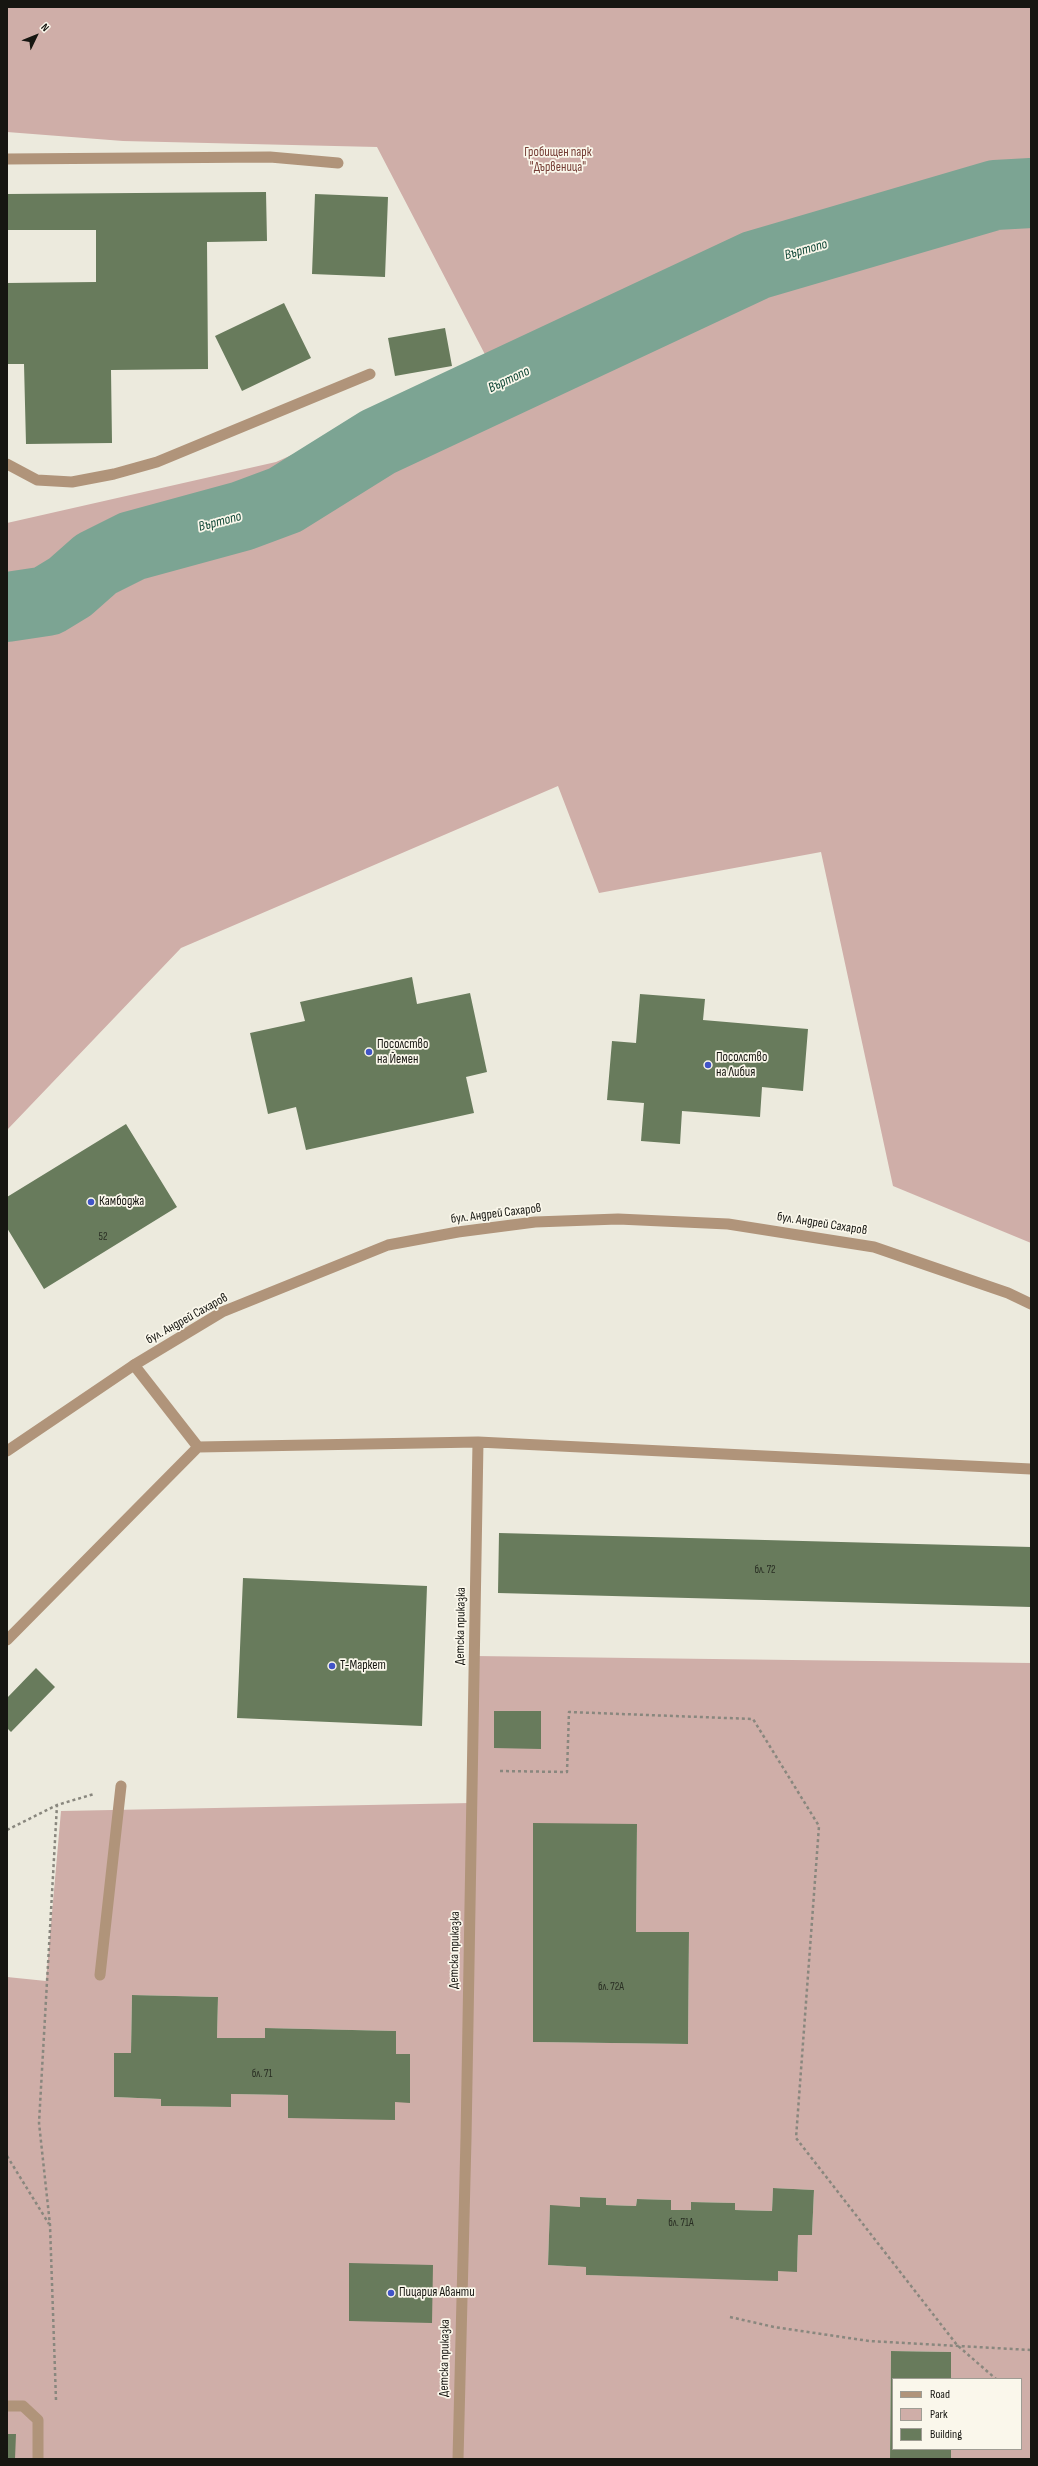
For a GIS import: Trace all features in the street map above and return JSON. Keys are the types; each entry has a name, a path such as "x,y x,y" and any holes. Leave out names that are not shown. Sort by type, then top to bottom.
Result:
{"street":[{"path":"7,159 270,157 338,163"},
{"path":"7,464 37,480 72,482 114,474 157,462 370,374"},
{"name":"бул. Андрей Сахаров","path":"7,1451 134,1365 222,1312 388,1245 458,1232 535,1222 618,1219 728,1224 800,1234 874,1247 1008,1293 1031,1304"},
{"path":"134,1365 198,1447"},
{"path":"7,1640 198,1447 478,1442 1031,1469"},
{"name":"Детска приказка","path":"458,2459 466,2138 478,1442"},
{"path":"100,1975 121,1786"},
{"path":"7,2406 23,2406 38,2420 38,2459"}],"path":[{"path":"499,1771 567,1772 569,1712 753,1719 819,1826 796,2138 957,2345 995,2378"},
{"path":"7,1830 57,1805 121,1786"},
{"path":"56,2404 50,2225 40,2123 57,1805"},
{"path":"7,2156 50,2225"},
{"path":"730,2317 774,2327 869,2341 1031,2350"}],"green space":[{"name":"Гробищен парк \"Дървеница\"","path":"7,7 1031,7 1031,1243 893,1186 821,852 599,893 558,786 181,948 7,1130 7,523 276,462 491,366 377,147 123,141 7,132"},
{"path":"474,1656 1031,1663 1031,2459 951,2459 951,2450 1022,2450 1022,2378 951,2378 951,2352 891,2351 890,2459 7,2459 7,1977 46,1981 61,1811 471,1803","holes":["533,1824 637,1824 636,1932 689,1933 688,2044 533,2042","132,1995 218,1997 217,2038 265,2038 265,2028 396,2031 396,2054 410,2054 410,2102 395,2102 395,2120 288,2095 231,2094 230,2107 161,2106 161,2099 114,2097 114,2053 131,2053","773,2188 814,2190 812,2235 798,2235 797,2271 778,2271 778,2280 586,2275 586,2267 548,2265 550,2206 580,2207 581,2197 606,2198 606,2205 636,2206 637,2199 671,2200 671,2210 691,2210 691,2202 735,2203 735,2210 772,2211"]}],"building":[{"path":"266,192 267,241 207,242 208,369 111,370 112,443 26,444 24,364 7,364 7,283 96,282 96,230 7,230 7,194"},
{"path":"315,194 388,197 385,277 312,274"},
{"path":"284,303 311,358 242,391 215,336"},
{"path":"445,328 452,366 395,376 388,338"},
{"name":"Посолство на Йемен","path":"412,977 417,1004 470,993 487,1072 466,1077 474,1113 306,1150 296,1107 268,1114 250,1033 305,1021 300,1002"},
{"name":"Посолство на Либия","path":"640,994 705,999 703,1020 808,1029 803,1091 762,1087 760,1117 682,1111 680,1144 641,1141 644,1103 607,1100 612,1041 636,1043"},
{"name":"Камбоджа","path":"126,1124 177,1207 44,1289 7,1228 7,1197"},
{"path":"499,1533 1031,1547 1031,1607 498,1593"},
{"name":"Т-Маркет","path":"243,1578 427,1586 422,1726 237,1718"},
{"path":"36,1668 55,1687 11,1732 7,1728 7,1698"},
{"path":"494,1711 541,1711 541,1749 494,1748"},
{"path":"533,1823 637,1824 636,1932 689,1932 688,2044 533,2042"},
{"path":"132,1995 218,1997 217,2038 265,2038 265,2028 396,2031 396,2054 410,2054 410,2103 395,2102 395,2120 288,2118 288,2095 231,2094 231,2107 161,2106 161,2099 114,2097 114,2053 131,2053"},
{"path":"773,2188 814,2190 812,2235 798,2235 797,2272 778,2271 778,2281 586,2275 586,2267 548,2265 550,2205 580,2207 580,2197 606,2198 606,2205 636,2206 637,2199 671,2200 671,2210 691,2210 691,2202 735,2203 735,2210 772,2211"},
{"name":"Пицария Аванти","path":"349,2263 433,2265 432,2323 349,2321"},
{"path":"891,2351 951,2352 951,2378 892,2378 892,2450 951,2450 951,2459 890,2459"},
{"path":"7,2434 16,2434 15,2459 7,2459"}],"waterway":[{"name":"Въртопо","path":"7,607 47,601 70,587 96,564 132,546 242,516 285,500 378,442 756,265 995,195 1031,193"}],"place":[{"name":"Посолство на Йемен","path":"369,1052"},
{"name":"Посолство на Либия","path":"708,1065"},
{"name":"Камбоджа","path":"91,1202"},
{"name":"Т-Маркет","path":"332,1666"},
{"name":"Пицария Аванти","path":"391,2293"}]}
